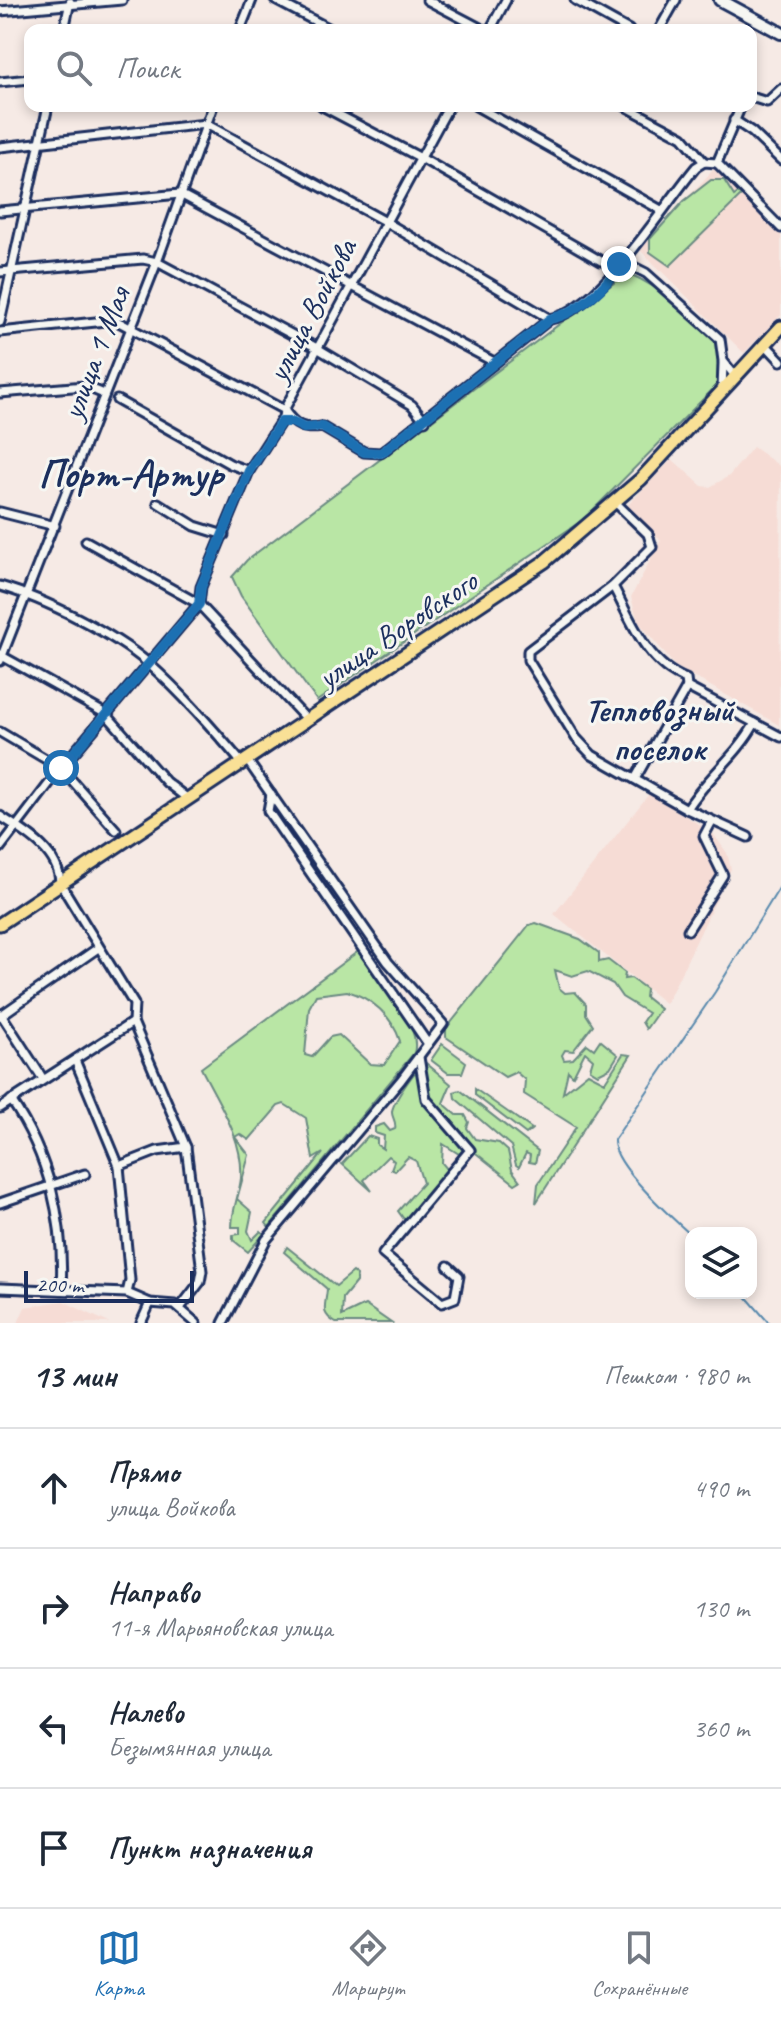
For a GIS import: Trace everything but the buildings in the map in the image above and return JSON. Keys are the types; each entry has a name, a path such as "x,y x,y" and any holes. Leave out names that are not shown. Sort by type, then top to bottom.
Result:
{"main road":[{"name":"улица Воровского","path":"1,921 544,562 616,503 781,327"}],"street":[{"path":"0,11 70,2 122,0"},
{"path":"242,24 252,0"},
{"path":"275,0 321,24"},
{"path":"427,0 475,24"},
{"path":"491,24 506,0"},
{"path":"575,0 618,24"},
{"path":"662,24 676,0"},
{"path":"720,0 781,33"},
{"path":"65,24 70,2"},
{"path":"0,82 24,80"},
{"path":"757,99 767,102 780,91"},
{"path":"0,322 47,112"},
{"name":"улица 1 Мая","path":"1,658 157,262 211,112"},
{"path":"333,112 421,158 601,261 646,273 720,339 722,390"},
{"name":"улица Войкова","path":"0,848 61,768 199,604 201,587 249,471 281,422 284,410 446,112"},
{"path":"487,112 661,210"},
{"path":"636,112 683,137 704,162 717,163 781,228"},
{"path":"717,163 738,112"},
{"path":"734,120 752,132 781,160"},
{"path":"0,147 206,124 386,222 550,319"},
{"path":"281,422 292,422 304,428 322,427 364,452 381,453 550,319 574,309 611,279 661,210 704,162"},
{"path":"0,211 180,194 494,362"},
{"path":"0,272 143,259 157,262 317,348 412,405 425,421"},
{"path":"601,261 611,279"},
{"path":"0,332 115,320 284,410 292,422"},
{"path":"765,344 781,361"},
{"path":"723,361 735,376"},
{"path":"0,393 85,386 104,394"},
{"path":"117,400 230,464 249,471"},
{"path":"158,503 195,526 224,535"},
{"path":"616,503 648,534 652,543 613,586 526,656 583,747 608,766 687,809 748,837"},
{"path":"0,512 55,526"},
{"path":"86,541 199,604 307,720"},
{"path":"0,586 27,595 126,647 148,663 245,762 271,794 388,962 443,1024 266,1240 223,1323"},
{"path":"613,586 647,647 666,670 688,681 635,779"},
{"path":"1,658 106,714 166,782 188,799"},
{"path":"687,687 781,737"},
{"path":"687,809 703,784 743,744 755,723"},
{"path":"0,732 61,768 116,830"},
{"path":"271,794 268,811 428,1044"},
{"path":"0,816 41,844 57,863 60,883 134,1004 133,1022 186,1147 202,1271 200,1282 180,1308"},
{"path":"688,930 723,875 704,836 712,821"},
{"path":"43,1079 1,1014 98,948"},
{"path":"0,1108 133,1022"},
{"path":"419,1057 426,1099 470,1150 383,1254 442,1303 455,1298 460,1282 459,1276 448,1266"},
{"path":"75,1060 119,1166 130,1280 127,1293"},
{"path":"11,1100 27,1127 51,1185 59,1225 61,1290"},
{"path":"119,1166 157,1151 186,1147"},
{"path":"0,1203 85,1174"},
{"path":"0,1288 127,1293 150,1303 180,1308 196,1323"},
{"path":"141,1323 150,1303"}],"shaded area":[{"path":"715,168 781,234 781,315 744,353 639,249"},
{"path":"753,447 781,467 779,725 675,666 638,621 631,597 661,540 624,509 672,459 702,486 710,487 729,476"},
{"path":"649,794 712,832 727,853 731,869 666,1004 554,914"},
{"path":"63,1301 109,1323 18,1323 25,1307"}],"green space":[{"path":"711,180 724,180 734,196 738,193 741,196 670,266 650,252 650,239 684,201"},
{"path":"627,273 666,295 720,346 718,384 584,519 317,701 241,596 232,577 247,560"},
{"path":"536,923 580,939 599,953 599,962 608,960 625,973 624,979 631,978 646,989 645,997 660,1009 646,1029 642,1022 648,1013 622,997 613,984 588,971 572,976 555,970 559,988 565,993 575,992 586,1004 586,1014 593,1025 573,1051 565,1050 562,1055 564,1060 573,1059 587,1044 594,1049 600,1040 618,1055 610,1068 598,1074 590,1069 593,1059 585,1052 573,1076 568,1071 563,1093 588,1073 605,1082 623,1054 631,1055 536,1203 538,1184 576,1127 524,1094 525,1080 516,1072 505,1077 446,1037 446,1029 529,925"},
{"path":"360,950 405,1014 415,1041 414,1053 269,1227 266,1223 323,1153 313,1159 306,1118 284,1104 278,1106 249,1140 240,1134 235,1137 249,1155 237,1199 252,1212 248,1231 252,1240 261,1231 264,1234 248,1252 233,1240 233,1235 240,1234 240,1227 232,1227 233,1214 241,1178 238,1149 228,1121 201,1068","holes":["347,991 380,1009 400,1041 384,1065 370,1064 339,1035 330,1037 312,1057 305,1055 309,1008 316,995"]},
{"path":"442,1044 466,1062 462,1073 448,1073 431,1060"},
{"path":"426,1063 451,1084 443,1103 457,1115 465,1115 469,1122 467,1128 475,1139 499,1143 508,1151 512,1170 520,1181 515,1184 467,1146 459,1154 443,1144 442,1163 448,1170 406,1222 398,1211 423,1183 416,1161 408,1157 395,1171 391,1169 394,1161 388,1156 364,1180 372,1191 342,1164 368,1136 377,1139 377,1145 383,1149 384,1136 375,1133 375,1127 384,1124 390,1131 395,1129 394,1106 412,1076"},
{"path":"475,1089 532,1129 526,1134 475,1095"},
{"path":"460,1090 538,1151 535,1163 529,1162 530,1155 526,1153 519,1167 516,1165 511,1146 455,1098 454,1092"},
{"path":"287,1247 336,1286 353,1272 357,1275 356,1282 343,1298 342,1316 365,1305 391,1323 336,1323 327,1316 325,1309 327,1289 284,1252"}],"waterway":[{"path":"685,1229 633,1176 616,1150 614,1140 715,992 781,885"},
{"path":"748,1299 769,1323"}],"district":[{"name":"Порт-Артур","path":"131,473"},
{"name":"Тепловозный поселок","path":"659,728"}],"route":[{"path":"61,768 199,604 201,587 249,471 270,434 281,422 292,422 312,429 322,427 364,452 374,455 381,453 550,319 574,309 611,279 619,264"}]}
